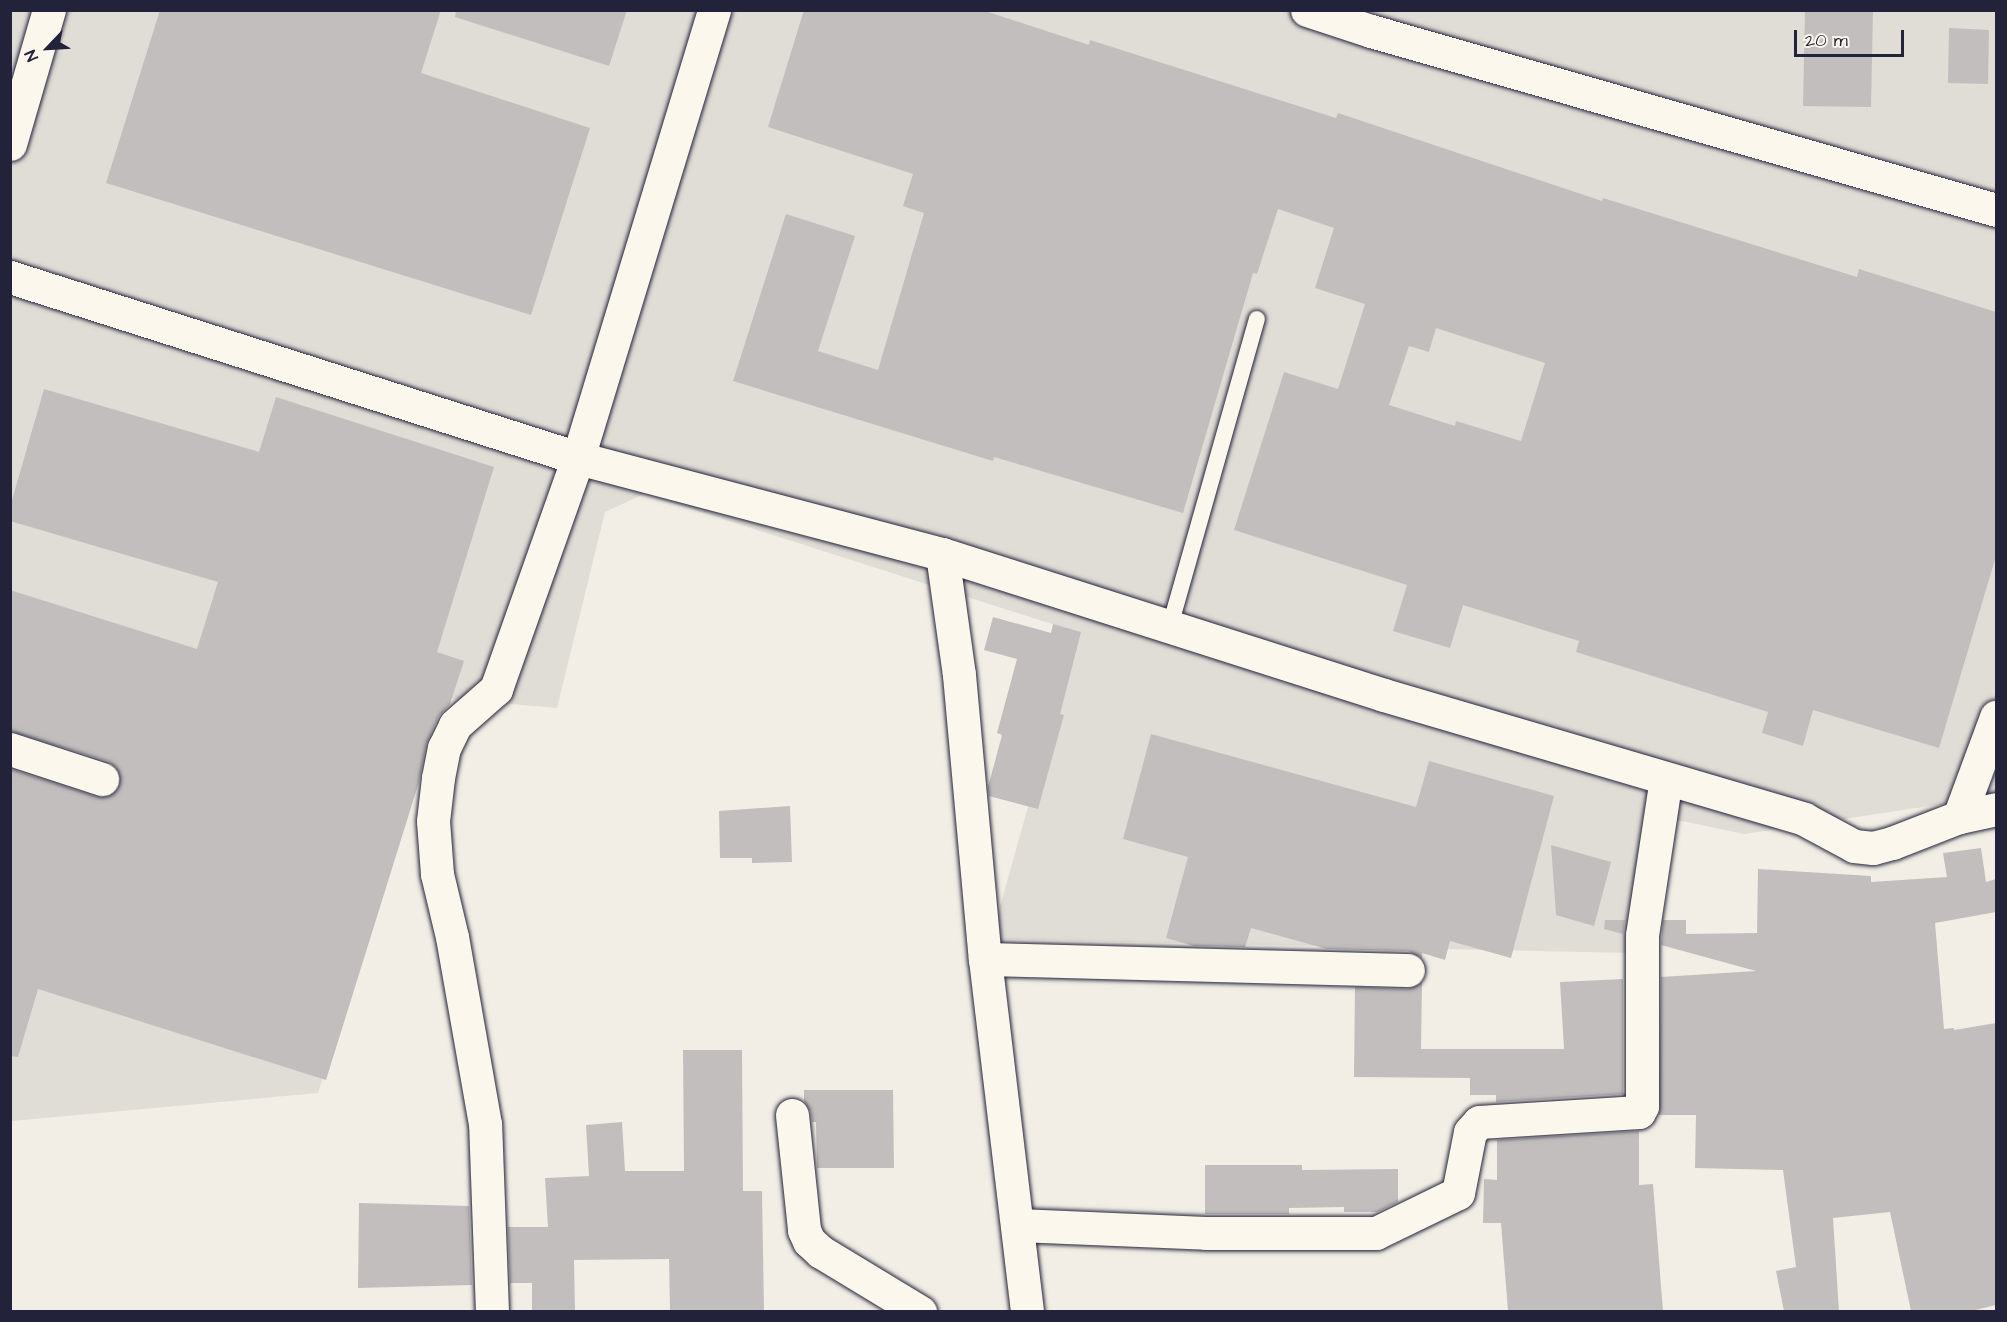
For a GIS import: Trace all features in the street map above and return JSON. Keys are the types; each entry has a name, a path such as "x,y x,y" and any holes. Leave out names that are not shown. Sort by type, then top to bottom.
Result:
{"street":[{"path":"10,144 49,10"},
{"path":"492,1311 485,1124 452,937 437,874 433,821 444,748 455,725 496,689 578,458 714,10"},
{"path":"1307,10 1373,21 1996,210"},
{"path":"10,277 578,458 942,554 1384,695 1804,819 1854,846 1873,848 1959,818 1996,809"},
{"path":"942,554 959,675 985,959 1027,1311"},
{"path":"1959,818 1996,717"},
{"path":"10,750 102,779"},
{"path":"1018,1225 1206,1233 1376,1233 1458,1193 1470,1132 1479,1122 1639,1112 1642,1106 1642,935 1666,778"},
{"path":"985,959 1408,970"},
{"path":"792,1115 804,1230 809,1241 821,1252 920,1311"}],"lane":[{"path":"1170,626 1257,319"}],"shaded area":[{"path":"11,11 1996,11 1996,796 1744,834 1663,817 1632,953 991,939 1077,632 644,494 605,512 557,708 445,698 318,1093 11,1121"}],"building":[{"path":"160,10 441,10 421,73 590,128 531,315 106,183"},
{"path":"456,10 627,10 609,66 455,17"},
{"path":"804,10 982,10 1089,45 1090,40 1336,118 1338,113 1602,201 1603,198 1857,277 1859,269 1996,312 1996,556 1939,748 1813,710 1803,746 1762,733 1768,712 1576,652 1579,641 1463,605 1450,648 1393,631 1407,585 1234,530 1284,372 1338,389 1365,304 1315,288 1334,228 1278,209 1257,274 1253,273 1183,513 994,457 993,461 733,381 786,214 855,236 818,351 878,370 924,213 903,206 913,174 768,127","holes":["1436,328 1545,363 1521,441 1456,421 1455,426 1389,405 1409,346 1429,352"]},
{"path":"1805,10 1873,10 1871,107 1803,106"},
{"path":"1949,28 1989,30 1988,84 1948,83"},
{"path":"44,389 259,452 276,397 494,467 437,652 464,661 450,704 438,717 426,744 419,782 326,1080 38,989 18,1057 10,1056 10,769 97,797 106,797 115,792 120,785 120,776 116,767 108,761 10,731 10,590 197,649 218,582 10,521 10,507"},
{"path":"993,617 1051,633 1053,624 1081,632 1060,714 1064,715 1038,809 989,796 988,787 1002,735 997,733 1017,659 984,650"},
{"path":"1151,734 1416,807 1429,761 1554,796 1511,958 1450,941 1445,960 1422,953 1422,958 1408,951 1327,949 1251,928 1245,947 1194,946 1166,938 1188,857 1123,839"},
{"path":"790,806 792,862 752,863 752,858 720,858 719,811"},
{"path":"1551,845 1611,862 1594,926 1556,915"},
{"path":"1981,848 1986,882 1996,879 1996,912 1935,923 1944,1029 1954,1028 1954,1030 1996,1023 1996,1305 1971,1311 1911,1311 1890,1212 1833,1218 1839,1311 1784,1311 1776,1271 1796,1267 1783,1170 1695,1168 1696,1115 1659,1115 1661,977 1756,971 1661,945 1663,920 1686,920 1686,934 1757,933 1758,869 1871,876 1871,882 1947,877 1943,853"},
{"path":"1605,920 1625,920 1623,934 1604,929"},
{"path":"1623,979 1623,1094 1496,1102 1496,1095 1470,1095 1470,1078 1354,1077 1355,987 1408,989 1422,982 1421,1049 1564,1049 1560,982"},
{"path":"683,1050 742,1050 743,1191 762,1191 764,1311 670,1311 669,1259 574,1260 575,1311 532,1311 532,1283 510,1283 508,1227 548,1227 545,1178 589,1176 586,1125 622,1122 625,1171 684,1171"},
{"path":"804,1090 893,1090 894,1168 817,1168 816,1122 812,1122 811,1112 804,1101"},
{"path":"1639,1131 1639,1185 1653,1184 1663,1311 1508,1311 1501,1223 1483,1223 1484,1179 1497,1180 1497,1140"},
{"path":"1205,1165 1302,1165 1302,1170 1398,1169 1398,1202 1377,1212 1344,1212 1344,1207 1289,1208 1289,1214 1205,1214"},
{"path":"359,1203 469,1206 472,1285 358,1288"}]}
